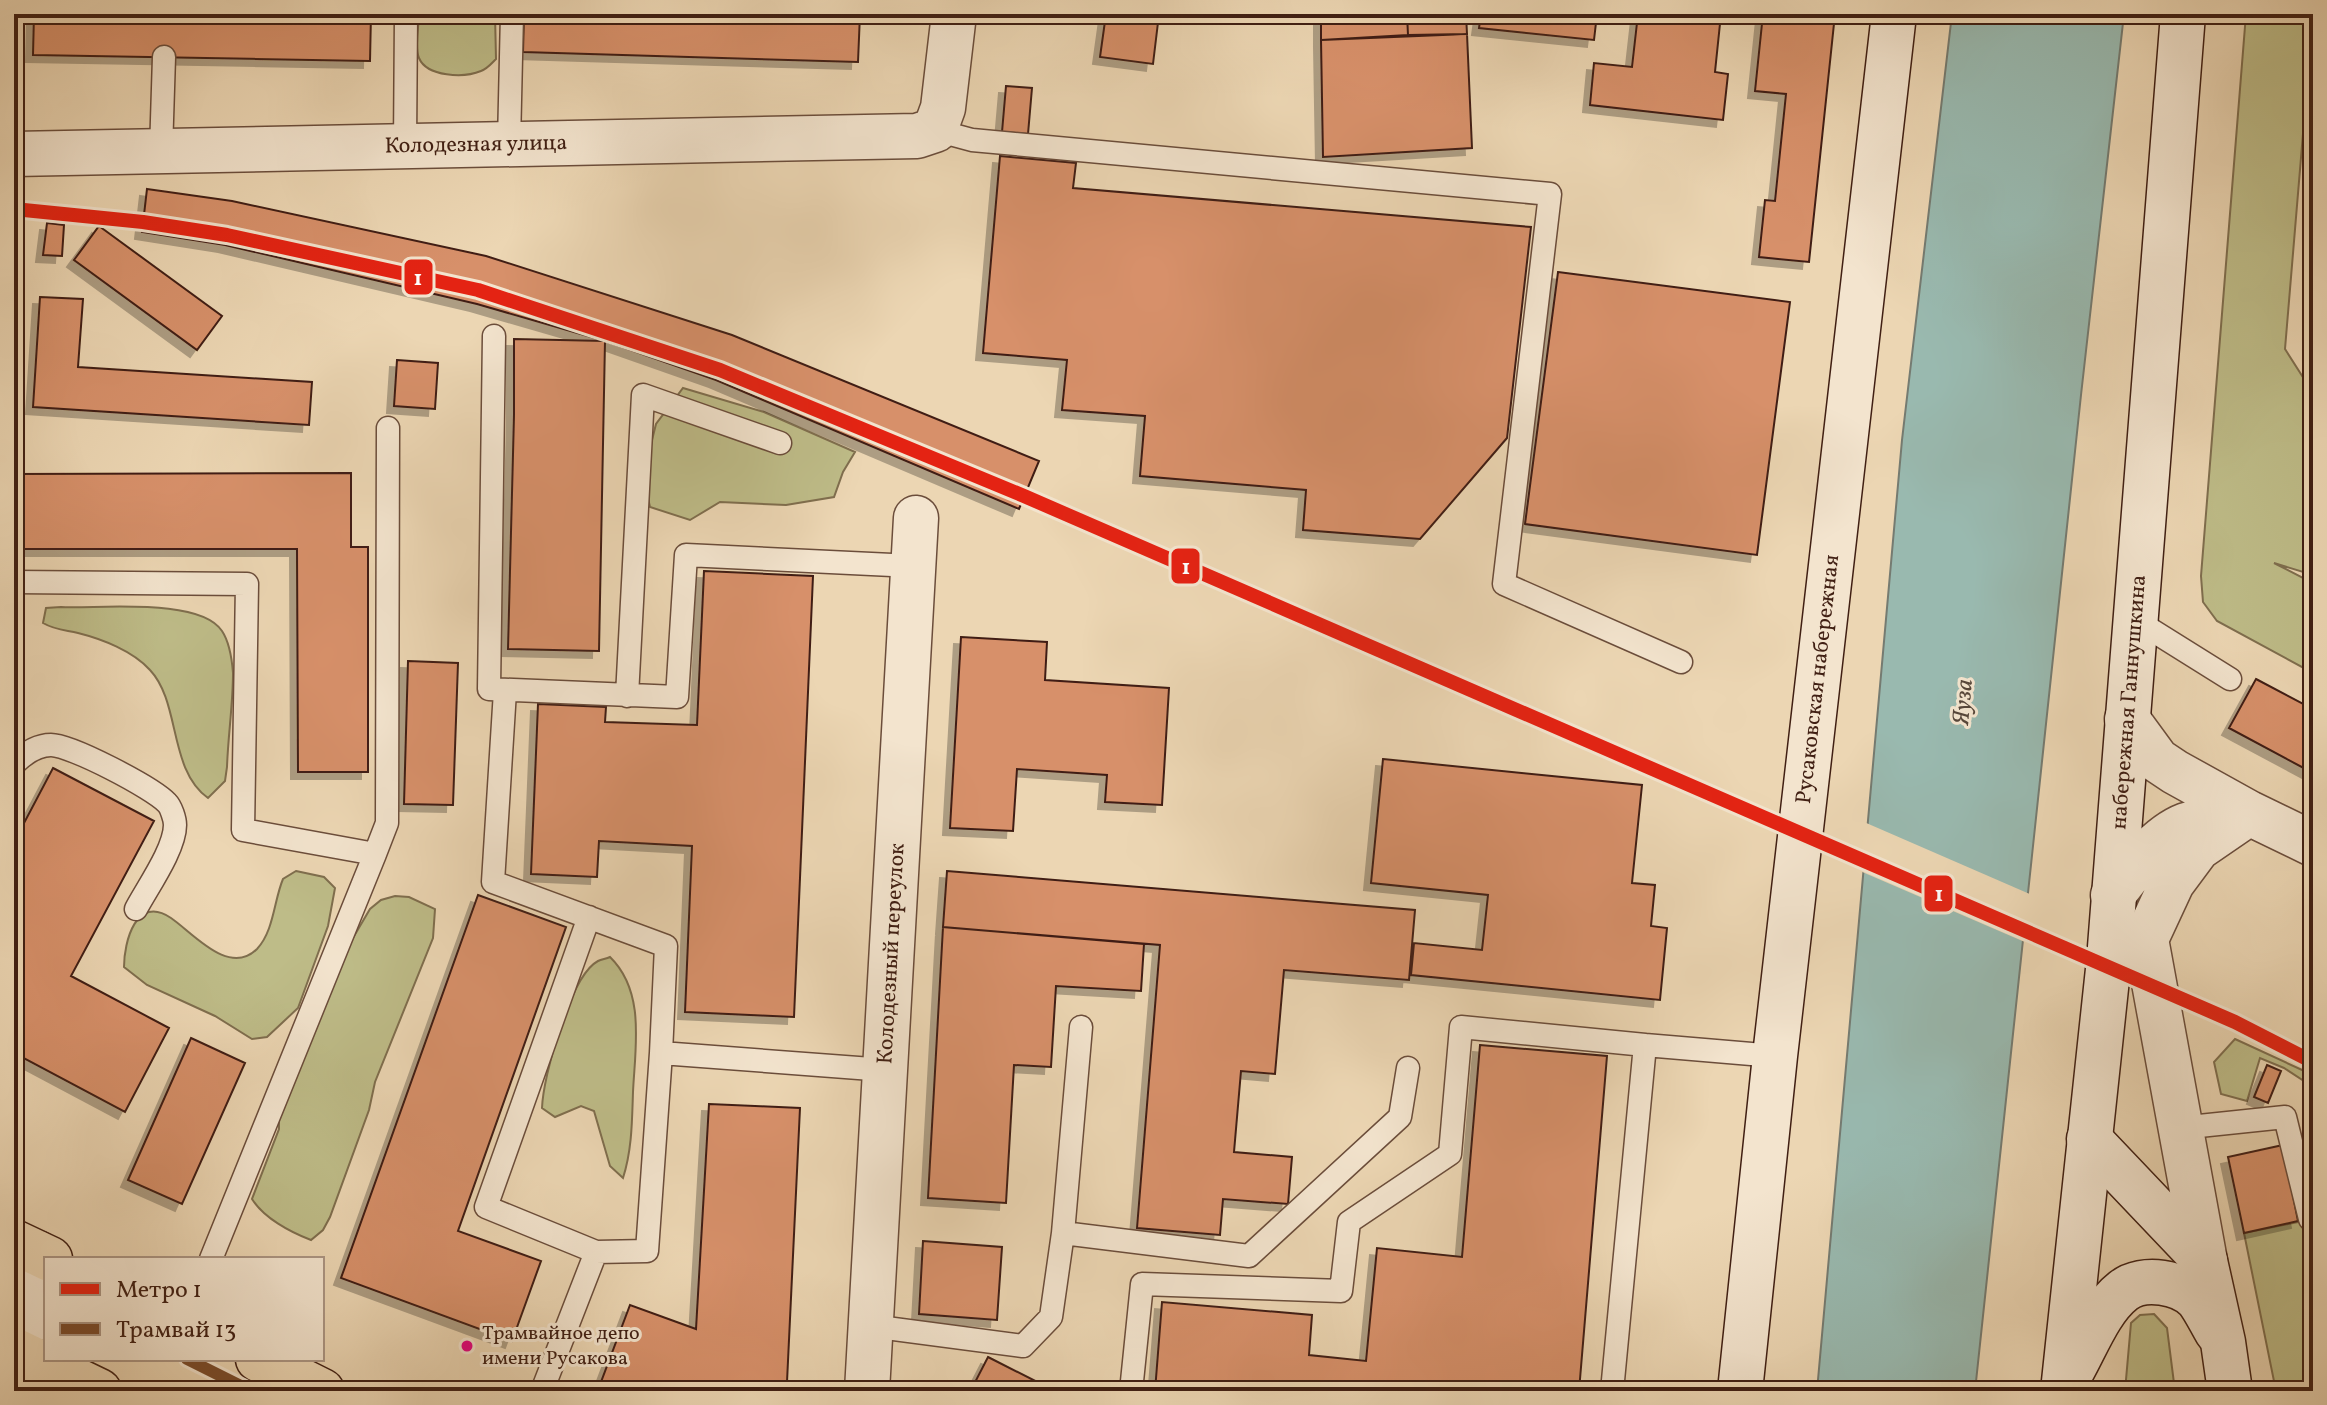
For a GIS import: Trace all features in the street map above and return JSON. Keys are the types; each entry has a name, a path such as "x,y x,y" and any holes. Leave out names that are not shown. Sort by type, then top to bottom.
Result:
{"main road":[{"path":"935,130 943,108 954,14"},
{"name":"Русаковская набережная","path":"1740,1391 1775,1056 1894,14"},
{"name":"набережная Ганнушкина","path":"2064,1388 2109,960 2183,14"},
{"name":"Колодезная улица","path":"14,154 917,136 935,130"},
{"name":"Колодезный переулок","path":"867,1391 916,518"},
{"path":"2127,719 2157,760 2249,813 2313,844"},
{"path":"2113,895 2144,856 2185,825 2249,813"},
{"path":"2230,1391 2146,939 2172,883 2198,848 2249,813"},
{"path":"2089,1139 2205,1261"},
{"path":"34,1251 15,1363 99,1391"},
{"path":"2064,1388 2105,1313 2125,1289 2150,1282 2176,1285 2197,1299 2223,1342"},
{"path":"262,1361 322,1391"}],"lane":[{"path":"405,146 406,14"},
{"path":"509,143 512,14"},
{"path":"161,151 164,57"},
{"path":"935,130 972,140 1550,194 1504,584 1681,662"},
{"path":"494,336 489,689 677,697 686,555 913,566"},
{"path":"627,696 643,395 780,443"},
{"path":"212,1257 387,823 388,428"},
{"path":"14,582 247,584 243,830 375,854"},
{"path":"2134,619 2230,679"},
{"path":"505,691 493,882 589,917 666,946 647,1251 596,1252 486,1207 589,917"},
{"path":"14,764 25,753 50,744 73,750 151,790 169,804 175,825 171,844 136,909"},
{"path":"871,1326 1023,1346 1051,1317 1063,1233 1081,1027"},
{"path":"1131,1391 1142,1284 1341,1291 1349,1222 1450,1154 1461,1027 1775,1056"},
{"path":"1612,1391 1645,1045"},
{"path":"661,1053 885,1070"},
{"path":"1063,1233 1249,1256 1400,1117 1408,1068"},
{"path":"2180,1128 2285,1117 2310,1219"},
{"path":"542,1391 596,1252"}],"shaded area":[{"path":"419,14 495,14 496,59 483,70 465,75 430,69 423,64 418,53"},
{"path":"2246,14 2313,14 2285,349 2313,393 2313,575 2274,563 2313,583 2313,673 2217,621 2203,602 2201,576"},
{"path":"683,388 764,412 855,452 843,472 834,497 786,505 720,502 690,520 650,507 643,476 656,424"},
{"path":"46,608 171,609 210,620 222,631 229,646 233,673 227,767 225,781 208,798 195,786 186,770 167,700 150,670 117,647 43,623"},
{"path":"296,871 324,877 335,888 328,926 298,1008 267,1037 252,1039 215,1016 147,985 124,967 126,945 134,924 149,912 159,912 171,918 200,942 223,955 235,958 246,956 263,942 283,879"},
{"path":"395,896 409,897 435,909 433,938 375,1082 369,1110 330,1217 323,1230 311,1240 278,1224 252,1199 279,1129 279,1099 340,960 370,909 381,900"},
{"path":"610,957 629,987 636,1021 631,1135 623,1178 610,1166 594,1111 581,1106 555,1117 542,1108 547,1074 568,1006 588,970 598,961"},
{"path":"2235,1039 2313,1075 2313,1087 2284,1068 2260,1058 2247,1101 2221,1094 2214,1062"},
{"path":"2313,1219 2313,1391 2276,1391 2244,1233"},
{"path":"2154,1314 2167,1328 2175,1391 2125,1391 2131,1323 2140,1315"}],"water":[{"name":"Яуза","path":"1952,14 2124,14 1975,1391 1817,1391 1902,440"}],"pier":[{"path":"1864,822 2032,895 2027,943 1860,871"}],"building":[{"path":"34,14 371,14 370,61 33,55"},
{"path":"524,14 860,14 858,62 523,52"},
{"path":"1106,14 1159,14 1153,64 1100,57"},
{"path":"1321,14 1407,14 1408,35 1321,40"},
{"path":"1407,14 1466,14 1467,34 1408,35"},
{"path":"1481,14 1597,14 1594,40 1479,28"},
{"path":"1638,14 1721,14 1715,72 1728,74 1723,120 1590,105 1594,63 1632,67"},
{"path":"1763,14 1835,14 1809,262 1759,257 1765,200 1775,201 1786,94 1755,91"},
{"path":"1467,34 1472,148 1323,157 1321,40"},
{"path":"1006,86 1032,88 1028,134 1002,132"},
{"path":"1000,156 1076,163 1073,188 1531,227 1507,438 1420,539 1303,530 1306,490 1140,476 1145,416 1062,410 1067,360 983,353"},
{"path":"147,189 232,201 486,256 732,335 1039,461 1019,509 716,380 605,341 477,304 225,245 142,232"},
{"path":"47,223 64,225 62,256 43,255"},
{"path":"99,226 222,316 197,350 74,260"},
{"path":"1558,272 1790,302 1757,555 1525,524"},
{"path":"40,297 83,299 78,367 312,382 309,425 33,407"},
{"path":"514,339 605,341 599,651 508,649"},
{"path":"397,360 438,363 435,409 394,406"},
{"path":"351,473 351,547 368,547 368,772 298,772 297,549 14,549 14,474"},
{"path":"704,571 813,576 794,1017 685,1012 692,846 599,841 597,877 531,874 538,704 606,707 605,722 697,725"},
{"path":"961,637 1047,642 1045,680 1169,688 1162,805 1105,802 1107,775 1017,769 1013,831 950,828"},
{"path":"408,661 458,663 453,805 404,804"},
{"path":"2256,679 2313,709 2313,773 2229,728"},
{"path":"1383,759 1642,785 1632,883 1655,885 1651,926 1667,928 1660,1000 1411,975 1414,943 1482,950 1488,895 1371,883"},
{"path":"53,768 154,821 71,976 169,1028 125,1112 14,1053 14,842"},
{"path":"947,871 1415,910 1409,980 1284,970 1275,1074 1241,1071 1234,1152 1292,1157 1288,1204 1223,1199 1220,1235 1137,1228 1160,945 943,927"},
{"path":"478,895 566,927 458,1231 541,1261 512,1341 341,1278"},
{"path":"943,927 1144,944 1141,991 1056,986 1051,1067 1014,1065 1006,1203 928,1198"},
{"path":"191,1038 245,1063 182,1204 128,1180"},
{"path":"1480,1045 1607,1056 1579,1391 1155,1391 1162,1302 1312,1315 1309,1355 1366,1361 1377,1248 1462,1257"},
{"path":"2267,1065 2281,1071 2268,1103 2254,1097"},
{"path":"709,1104 800,1108 787,1382 774,1391 598,1390 630,1305 696,1329"},
{"path":"2283,1145 2298,1221 2244,1233 2228,1157"},
{"path":"923,1241 1002,1247 997,1320 919,1314"},
{"path":"988,1357 1055,1391 971,1390"}],"metro line":[{"name":"1","path":"14,209 143,222 227,235 478,290 720,370 1024,496 2235,1022 2313,1062"}],"tram line":[{"name":"13","path":"191,1361 251,1391"}],"place":[{"name":"Трамвайное депо имени Русакова","path":"467,1346"}]}
